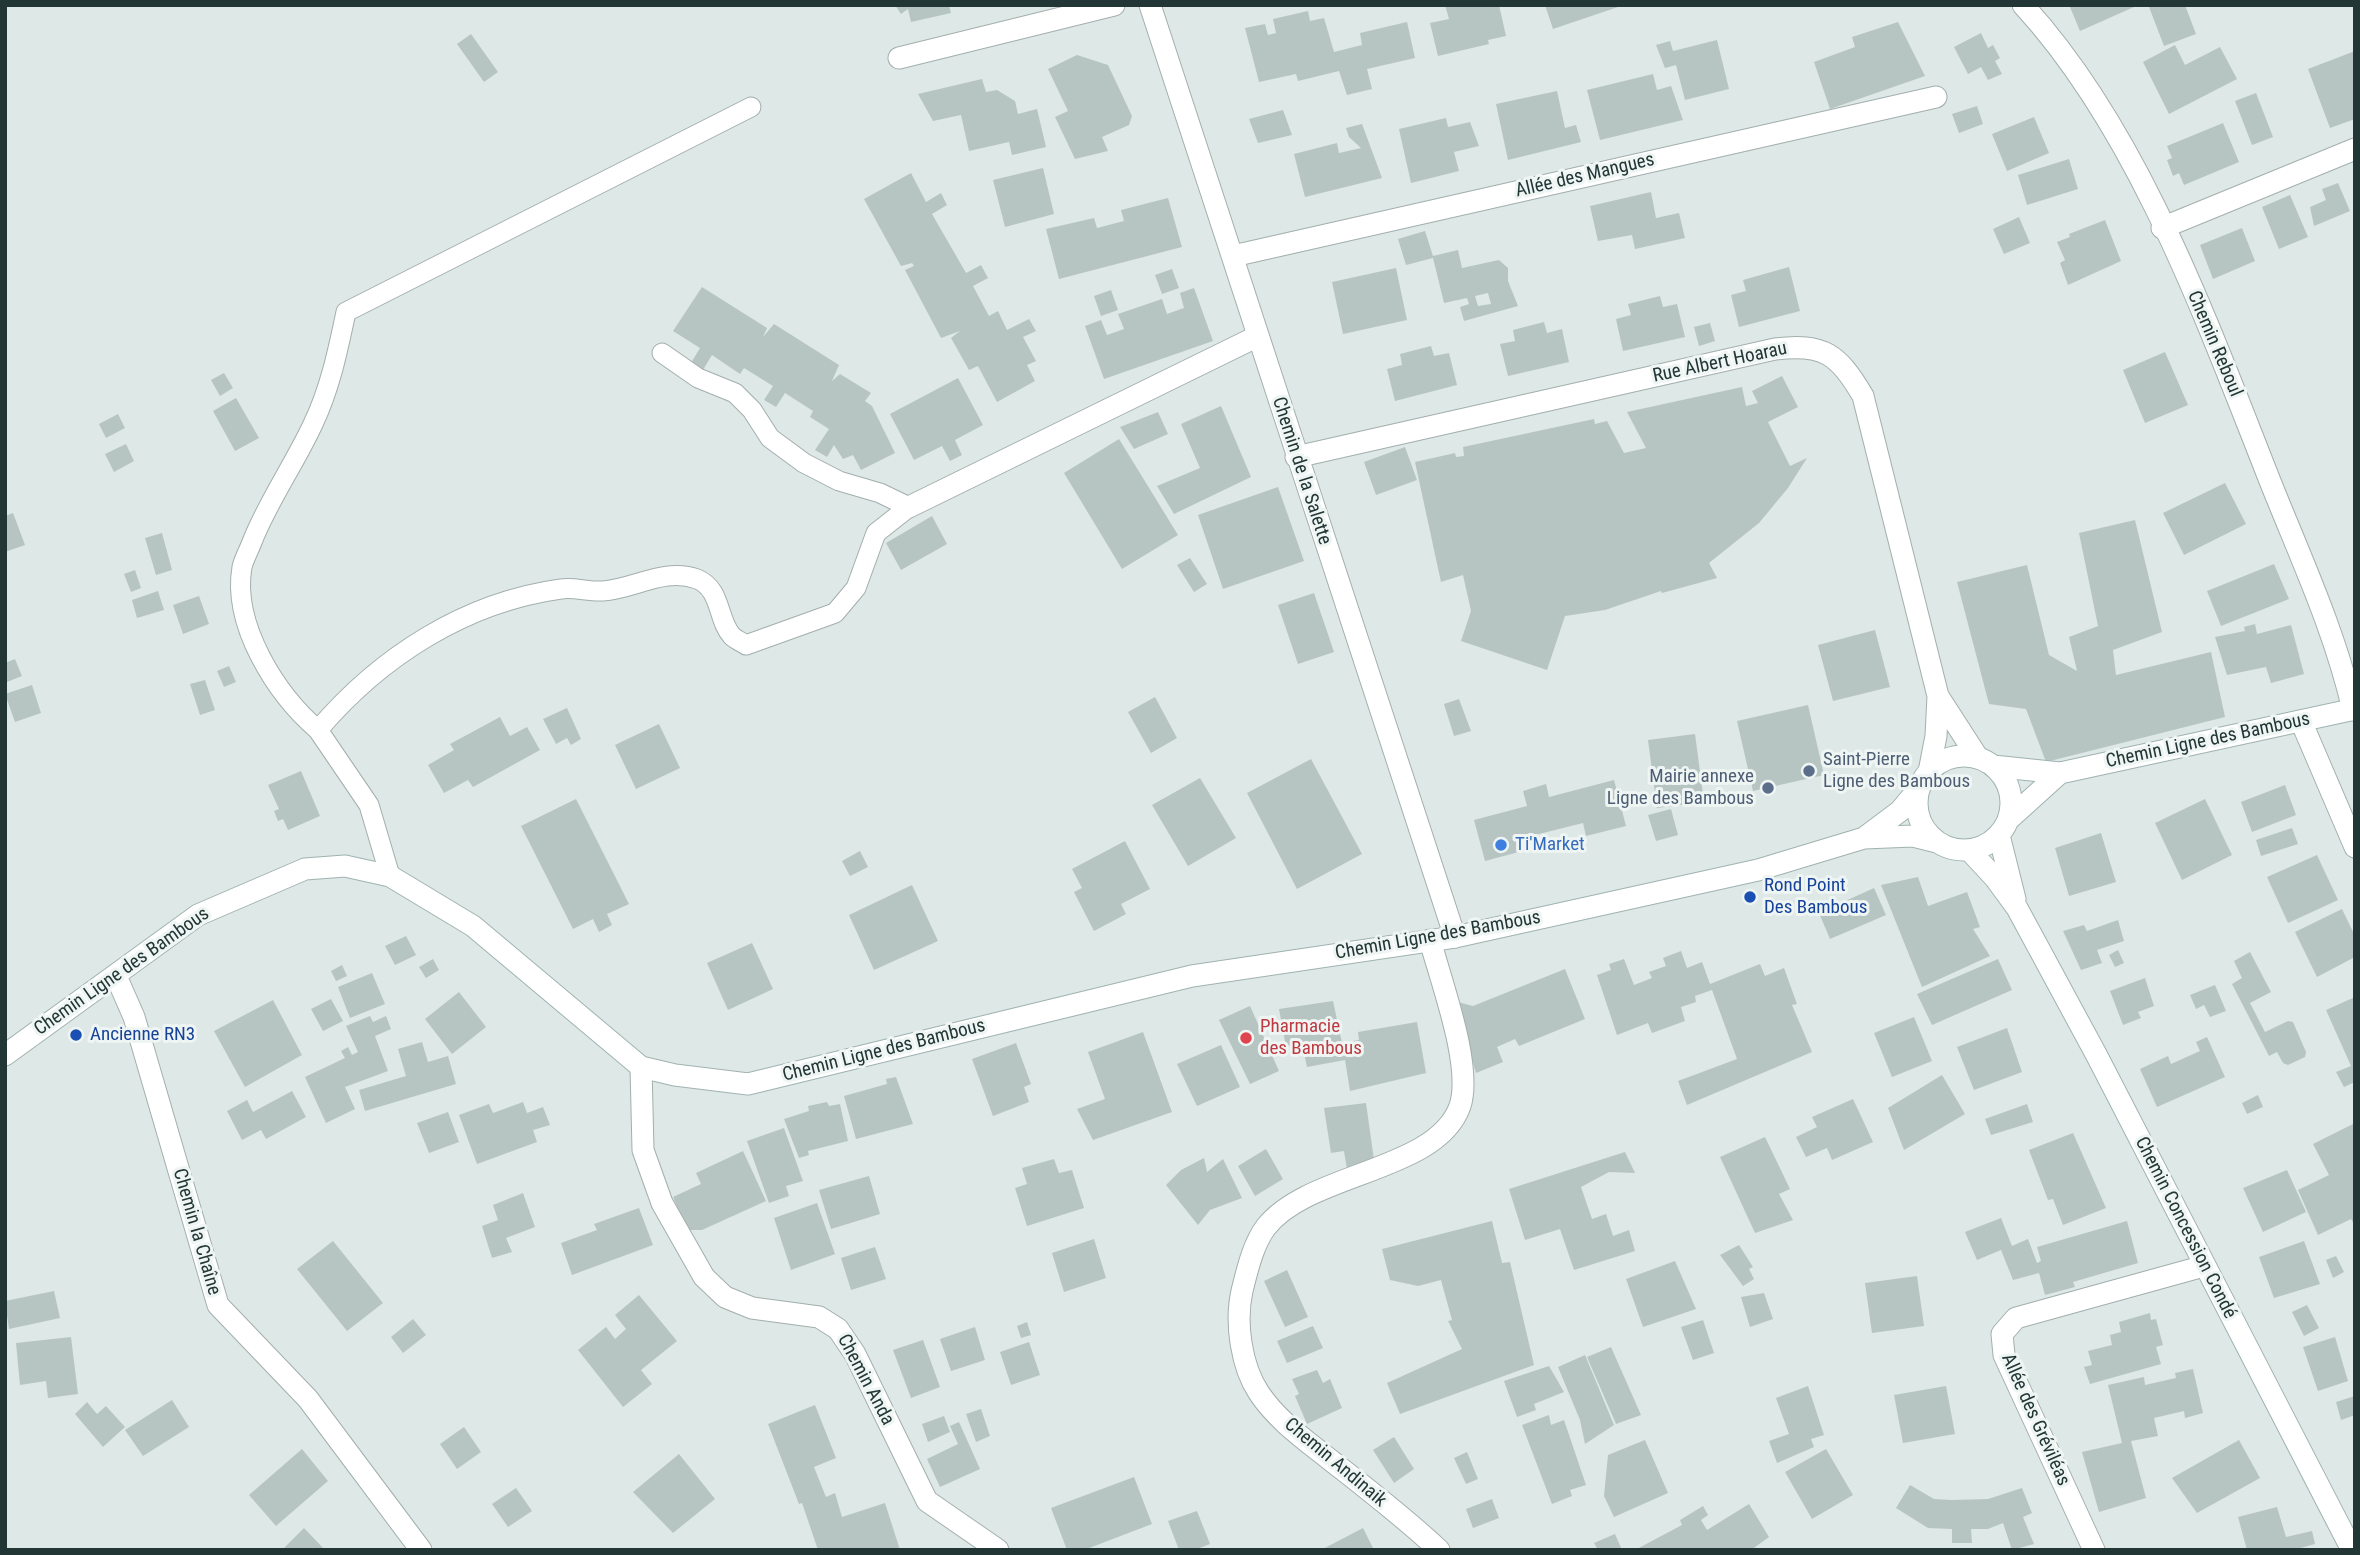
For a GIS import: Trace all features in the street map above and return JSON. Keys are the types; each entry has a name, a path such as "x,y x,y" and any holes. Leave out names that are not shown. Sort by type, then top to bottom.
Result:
{"street":[{"path":"899,58 1114,5"},
{"name":"Chemin de la Salette","path":"1150,5 1455,937"},
{"name":"Chemin Reboul","path":"2023,5 2057,42 2115,132 2204,314 2315,593 2354,709"},
{"name":"Allée des Mangues","path":"1233,256 1936,97"},
{"path":"2162,228 2355,149"},
{"path":"909,507 1258,335"},
{"name":"Rue Albert Hoarau","path":"1296,457 1774,349 1803,346 1826,351 1847,369 1863,396 1938,696 1936,736 1925,779"},
{"name":"Rue Albert Hoarau","path":"1938,696 1986,762"},
{"name":"Chemin Ligne des Bambous","path":"1986,762 2060,773 2354,709"},
{"path":"2301,722 2355,847"},
{"path":"1952,757 1986,762 2009,788 2011,804 2003,827 1986,845 1969,850 1952,849 1937,842 1925,831 1918,815 1917,796 1925,779 1952,757"},
{"name":"Chemin Ligne des Bambous","path":"2003,827 2060,773"},
{"name":"Chemin Ligne des Bambous","path":"1864,838 1900,811 1925,779"},
{"name":"Chemin Concession Condé","path":"2003,827 2017,908"},
{"name":"Chemin Ligne des Bambous","path":"5,1055 198,915 305,869 345,866 390,876 473,926 641,1067 675,1075 748,1084 1192,976 1455,937 1758,870 1864,838 1913,836 1937,842"},
{"name":"Chemin Concession Condé","path":"1969,850 1995,878 2017,908 2097,1056 2204,1266 2346,1521 2352,1550"},
{"name":"Chemin Andinaik","path":"1430,940 1462,1061 1464,1083 1460,1106 1452,1119 1419,1147 1393,1163 1323,1187 1293,1204 1266,1227 1248,1265 1238,1308 1243,1353 1259,1392 1288,1426 1439,1550"},
{"name":"Chemin la Chaîne","path":"116,975 134,1017 218,1306 309,1399 421,1550"},
{"name":"Chemin Anda","path":"641,1067 643,1150 663,1203 704,1277 725,1297 752,1308 819,1317 838,1329 855,1354 927,1501 998,1550"},
{"name":"Allée des Gréviléas","path":"2094,1550 2004,1355 2002,1334 2016,1318 2204,1266"}],"lane":[{"path":"390,876 369,805 318,730 300,715 268,674 245,614 242,567 264,512 314,423 336,359 346,312 751,107"},
{"path":"318,730 344,700 403,650 505,599 564,589 604,591 663,576 697,579 712,590 731,635 746,645 835,613 856,588 876,533 909,507 880,492 839,481 804,463 770,438 752,410 736,393 698,378 662,353"}],"building":[{"path":"895,5 949,5 951,13 911,22 908,9 901,14"},
{"path":"1445,5 1499,5 1506,36 1488,40 1489,44 1438,56 1430,23 1449,19"},
{"path":"1545,5 1621,5 1621,6 1553,29"},
{"path":"2185,5 2196,34 2164,46 2149,7"},
{"path":"2070,7 2134,7 2080,31"},
{"path":"1308,11 1310,21 1324,18 1334,52 1362,45 1360,33 1407,22 1415,58 1367,69 1372,89 1347,95 1339,71 1298,81 1296,74 1259,82 1245,28 1265,24 1268,35 1276,33 1273,19"},
{"path":"1898,22 1925,76 1830,109 1814,62 1855,47 1852,37"},
{"path":"1981,33 1988,48 1993,45 2000,58 1995,61 2002,74 1988,80 1981,67 1968,74 1954,47"},
{"path":"471,34 498,72 484,82 457,44"},
{"path":"1717,40 1729,89 1685,100 1676,65 1665,68 1656,45 1670,41 1673,51"},
{"path":"2175,45 2185,65 2220,47 2237,79 2169,114 2143,62"},
{"path":"2355,51 2355,119 2330,128 2308,69"},
{"path":"1077,55 1108,65 1132,116 1129,125 1102,137 1108,151 1075,159 1055,117 1068,111 1048,69"},
{"path":"1653,74 1657,90 1671,86 1683,120 1600,140 1587,90"},
{"path":"982,79 986,92 997,90 1015,101 1018,114 1037,109 1046,147 1012,155 1009,142 969,151 961,115 933,121 918,94"},
{"path":"1557,91 1565,128 1576,125 1581,142 1508,160 1496,104"},
{"path":"2256,93 2273,137 2252,145 2235,101"},
{"path":"1977,106 1983,124 1959,133 1952,114"},
{"path":"1283,110 1292,135 1258,143 1249,119"},
{"path":"2034,117 2049,153 2007,171 1992,134"},
{"path":"1446,118 1448,127 1470,122 1479,146 1454,152 1459,171 1411,183 1399,129"},
{"path":"2223,123 2239,162 2184,185 2179,173 2173,176 2167,160 2172,158 2167,146"},
{"path":"1362,124 1382,178 1305,197 1294,154 1337,143 1339,153 1361,148 1349,137 1346,128"},
{"path":"2069,159 2078,189 2027,205 2018,175"},
{"path":"1043,168 1054,214 1005,227 993,180"},
{"path":"911,173 926,202 941,193 947,205 932,214 966,273 981,265 988,278 973,286 989,316 998,311 1007,330 1029,319 1036,331 1023,337 1036,361 1027,365 1035,381 997,402 978,366 969,370 951,338 960,331 941,338 905,270 914,266 912,263 901,266 864,199"},
{"path":"2338,183 2350,211 2314,226 2310,207 2326,200 2322,189"},
{"path":"1651,192 1656,218 1679,213 1685,238 1635,249 1632,235 1598,241 1590,206"},
{"path":"2290,195 2308,237 2279,249 2262,207"},
{"path":"1168,198 1182,247 1059,279 1046,229 1094,218 1097,228 1124,221 1121,210"},
{"path":"2019,217 2030,243 2004,254 1993,229"},
{"path":"2105,220 2121,261 2068,285 2060,263 2065,260 2057,242 2070,237 2069,234"},
{"path":"2242,228 2255,261 2213,279 2200,245"},
{"path":"1425,231 1433,256 1458,250 1462,268 1499,260 1508,268 1508,281 1518,306 1464,321 1460,307 1469,304 1467,298 1444,303 1433,258 1406,265 1398,239","holes":["1488,293 1491,304 1478,306 1475,296"]},
{"path":"1789,267 1800,311 1739,327 1731,295 1746,291 1743,280"},
{"path":"1396,268 1407,320 1343,334 1332,282"},
{"path":"1172,269 1179,288 1162,294 1155,275"},
{"path":"702,287 767,328 763,337 774,324 839,365 832,381 840,374 871,393 865,401 872,406 895,453 861,470 853,455 843,459 834,445 827,457 815,450 829,429 810,417 813,411 785,393 776,407 764,400 773,386 744,368 740,374 712,355 703,370 691,363 700,348 673,331"},
{"path":"1194,288 1213,341 1104,379 1085,326 1101,320 1107,335 1124,329 1118,314 1162,299 1167,314 1184,308 1180,293"},
{"path":"1111,290 1118,310 1101,316 1094,296"},
{"path":"1660,296 1663,307 1677,304 1685,337 1623,351 1616,319 1631,315 1628,304"},
{"path":"1544,322 1547,333 1562,329 1569,362 1508,376 1500,344 1515,341 1513,330"},
{"path":"1710,323 1715,341 1699,346 1694,327"},
{"path":"1431,346 1434,356 1449,353 1457,385 1395,401 1387,369 1402,365 1400,354"},
{"path":"2165,352 2188,405 2145,423 2123,370"},
{"path":"224,373 233,388 220,396 211,380"},
{"path":"1782,376 1798,407 1768,422 1790,466 1807,458 1788,488 1759,523 1709,563 1717,578 1662,593 1661,591 1605,610 1565,616 1547,670 1461,641 1471,611 1463,575 1441,582 1415,462 1455,453 1456,457 1464,456 1463,447 1594,419 1595,424 1607,421 1624,453 1646,448 1627,412 1742,387 1746,406 1758,403 1752,391"},
{"path":"958,378 983,425 955,440 962,455 950,461 942,446 914,460 890,414"},
{"path":"236,398 259,438 235,451 213,411"},
{"path":"1221,406 1251,477 1174,514 1157,486 1200,468 1181,424"},
{"path":"1158,412 1168,434 1134,449 1120,427"},
{"path":"118,414 125,428 106,438 99,424"},
{"path":"1119,439 1178,535 1122,569 1064,473"},
{"path":"126,444 134,461 114,472 105,454"},
{"path":"1405,447 1417,480 1376,495 1364,462"},
{"path":"2225,483 2246,524 2184,555 2163,513"},
{"path":"1278,487 1304,561 1223,589 1198,515"},
{"path":"13,513 25,545 5,552 5,516"},
{"path":"932,516 947,544 901,570 886,543"},
{"path":"2135,520 2162,632 2113,650 2116,675 2211,652 2225,717 2046,762 2026,709 1989,704 1957,582 2027,565 2049,655 2077,671 2069,637 2098,626 2079,533"},
{"path":"162,533 172,570 156,575 145,538"},
{"path":"1190,558 1207,584 1194,592 1177,565"},
{"path":"2274,564 2289,599 2221,626 2207,591"},
{"path":"135,570 141,588 131,592 124,574"},
{"path":"158,591 164,610 137,618 132,600"},
{"path":"1314,593 1334,652 1298,664 1278,605"},
{"path":"199,596 209,624 183,634 173,605"},
{"path":"2255,624 2257,634 2291,625 2304,674 2271,683 2266,667 2227,675 2215,637 2245,631 2244,627"},
{"path":"1875,630 1890,687 1833,701 1818,645"},
{"path":"15,659 22,676 7,682 5,663"},
{"path":"229,666 236,682 224,687 217,671"},
{"path":"205,680 215,710 200,715 190,684"},
{"path":"32,685 41,713 15,722 5,694"},
{"path":"1155,697 1177,738 1151,753 1128,712"},
{"path":"1459,699 1471,731 1454,736 1444,704"},
{"path":"1808,705 1824,775 1753,791 1737,721"},
{"path":"567,708 581,739 571,745 567,738 556,744 543,719"},
{"path":"500,717 510,736 527,727 540,750 473,787 468,780 444,793 428,765 454,750 450,744"},
{"path":"659,724 680,768 636,789 615,745"},
{"path":"1695,734 1704,802 1657,808 1648,740"},
{"path":"1311,759 1362,854 1297,889 1247,793"},
{"path":"301,771 320,816 288,830 283,819 278,821 274,811 279,809 268,785"},
{"path":"1200,778 1236,838 1188,866 1152,805"},
{"path":"1614,780 1626,826 1586,836 1583,823 1527,837 1530,849 1485,861 1474,820 1527,806 1523,791 1546,784 1549,797"},
{"path":"2285,785 2296,815 2252,832 2241,802"},
{"path":"576,799 629,904 607,914 612,925 599,932 593,919 573,929 521,826"},
{"path":"2205,799 2232,855 2182,880 2155,823"},
{"path":"1671,809 1678,835 1656,841 1648,815"},
{"path":"2292,828 2298,844 2261,856 2256,840"},
{"path":"2101,833 2116,882 2069,896 2055,848"},
{"path":"1125,841 1150,889 1121,904 1126,914 1094,931 1074,892 1082,888 1072,869"},
{"path":"860,851 868,867 850,876 842,861"},
{"path":"2317,855 2338,900 2288,923 2267,877"},
{"path":"1918,877 1928,906 1967,892 1980,927 1973,929 1990,956 1922,987 1881,885"},
{"path":"912,885 938,941 874,970 849,915"},
{"path":"1874,888 1886,915 1830,939 1819,913"},
{"path":"2342,909 2355,936 2355,957 2317,977 2295,932"},
{"path":"2118,920 2124,941 2097,950 2102,963 2081,970 2063,931 2084,925 2087,931"},
{"path":"406,936 416,955 395,965 385,946"},
{"path":"752,943 773,989 728,1010 707,963"},
{"path":"2118,950 2124,963 2115,967 2109,955"},
{"path":"1681,951 1687,968 1702,962 1710,984 1760,964 1765,976 1784,968 1797,1004 1792,1005 1812,1052 1687,1105 1678,1081 1737,1059 1712,990 1695,996 1696,1002 1681,1007 1685,1021 1652,1033 1648,1023 1617,1035 1597,975 1611,970 1609,964 1624,959 1634,985 1652,978 1649,972 1666,966 1663,958"},
{"path":"2250,952 2271,992 2250,1003 2265,1032 2288,1021 2293,1022 2306,1052 2305,1057 2288,1065 2283,1063 2277,1052 2269,1056 2232,984 2242,978 2234,961"},
{"path":"433,959 439,970 426,978 419,967"},
{"path":"1998,959 2012,990 1932,1025 1917,994"},
{"path":"342,965 347,976 336,981 331,971"},
{"path":"1565,969 1585,1019 1519,1046 1515,1039 1497,1047 1503,1062 1476,1073 1454,1001 1473,1006"},
{"path":"372,973 385,1004 350,1018 338,987"},
{"path":"2145,978 2154,1006 2138,1012 2141,1018 2123,1025 2110,991"},
{"path":"2215,985 2226,1011 2210,1017 2204,1005 2196,1009 2190,995"},
{"path":"459,992 486,1027 452,1054 425,1019"},
{"path":"2355,997 2355,1082 2344,1087 2336,1072 2351,1066 2326,1010"},
{"path":"331,999 343,1021 323,1031 311,1009"},
{"path":"273,1000 302,1055 245,1087 214,1031"},
{"path":"1333,1001 1342,1043 1359,1040 1358,1032 1417,1022 1426,1073 1350,1091 1345,1060 1307,1067 1302,1044 1286,1047 1279,1009"},
{"path":"1250,1006 1279,1071 1250,1084 1219,1020"},
{"path":"370,1016 373,1022 386,1016 391,1029 375,1036 388,1071 345,1087 355,1109 326,1123 305,1077 345,1058 341,1051 348,1047 352,1055 358,1052 346,1026"},
{"path":"1914,1017 1932,1061 1892,1077 1874,1033"},
{"path":"2007,1028 2022,1072 1974,1090 1957,1047"},
{"path":"1143,1032 1172,1112 1093,1140 1077,1109 1105,1099 1088,1052"},
{"path":"2207,1037 2225,1077 2157,1107 2140,1069 2168,1056 2171,1064 2200,1051 2196,1042"},
{"path":"422,1042 428,1062 448,1056 456,1084 365,1111 359,1090 406,1076 398,1049"},
{"path":"1016,1043 1031,1084 1024,1087 1029,1102 993,1116 972,1059"},
{"path":"1221,1045 1240,1087 1197,1106 1177,1064"},
{"path":"1942,1075 1965,1114 1904,1150 1888,1108"},
{"path":"896,1077 913,1124 856,1139 844,1096 887,1084 886,1079"},
{"path":"292,1091 306,1117 266,1139 261,1130 242,1140 227,1111 247,1100 253,1112"},
{"path":"2258,1095 2263,1107 2247,1114 2242,1103"},
{"path":"1853,1099 1873,1142 1832,1160 1827,1148 1806,1157 1796,1137 1817,1127 1812,1117"},
{"path":"523,1102 527,1113 543,1107 550,1125 533,1130 537,1142 477,1164 459,1115 489,1104 493,1113"},
{"path":"827,1102 829,1106 840,1104 848,1141 808,1151 809,1155 799,1158 784,1119 809,1111 808,1106"},
{"path":"1366,1103 1374,1160 1347,1169 1344,1151 1331,1153 1324,1108"},
{"path":"2027,1104 2033,1122 1991,1135 1985,1119"},
{"path":"448,1112 459,1142 429,1153 417,1123"},
{"path":"2355,1123 2355,1226 2351,1219 2318,1235 2298,1190 2329,1175 2313,1144"},
{"path":"784,1128 803,1181 786,1186 789,1196 769,1203 747,1141"},
{"path":"2073,1133 2106,1208 2063,1225 2053,1199 2048,1200 2029,1150"},
{"path":"1765,1137 1790,1189 1779,1194 1793,1220 1755,1233 1720,1157"},
{"path":"1266,1149 1283,1179 1255,1196 1238,1166"},
{"path":"743,1151 766,1201 702,1230 686,1230 673,1197 701,1184 696,1173"},
{"path":"1625,1152 1635,1173 1609,1172 1581,1187 1592,1219 1606,1214 1613,1236 1629,1230 1635,1251 1574,1270 1560,1229 1525,1240 1509,1189"},
{"path":"1204,1158 1207,1172 1223,1159 1242,1198 1210,1210 1198,1225 1166,1185 1181,1170"},
{"path":"1054,1159 1059,1173 1072,1170 1084,1208 1027,1226 1015,1188 1027,1184 1022,1168"},
{"path":"2287,1170 2306,1212 2263,1232 2243,1188"},
{"path":"869,1176 880,1214 831,1229 819,1190"},
{"path":"523,1193 535,1227 506,1238 512,1252 492,1258 482,1226 498,1220 493,1205"},
{"path":"817,1203 835,1254 791,1270 774,1218"},
{"path":"639,1208 653,1245 572,1275 561,1243 597,1230 594,1224"},
{"path":"2001,1218 2012,1246 2028,1239 2037,1263 2041,1261 2037,1247 2127,1221 2138,1263 2073,1282 2075,1287 2045,1295 2039,1273 2013,1280 2001,1250 1977,1260 1965,1232"},
{"path":"1492,1221 1502,1263 1510,1262 1534,1365 1400,1414 1387,1383 1462,1349 1448,1321 1452,1320 1441,1280 1418,1286 1390,1280 1382,1249"},
{"path":"1094,1239 1106,1278 1064,1292 1052,1253"},
{"path":"333,1241 383,1303 347,1331 297,1269"},
{"path":"2304,1241 2320,1284 2274,1298 2259,1257"},
{"path":"1739,1245 1753,1267 1749,1269 1754,1279 1743,1286 1720,1255"},
{"path":"875,1247 886,1279 851,1290 841,1258"},
{"path":"2336,1256 2344,1272 2333,1278 2326,1260"},
{"path":"1675,1261 1696,1309 1643,1327 1626,1279"},
{"path":"1287,1270 1308,1317 1285,1327 1264,1281"},
{"path":"1917,1276 1924,1326 1872,1333 1865,1283"},
{"path":"54,1291 60,1318 9,1329 5,1301"},
{"path":"1764,1293 1773,1319 1750,1327 1741,1297"},
{"path":"639,1295 677,1341 641,1370 652,1384 623,1407 578,1350 606,1327 615,1339 626,1329 615,1315"},
{"path":"2307,1305 2319,1328 2304,1336 2292,1312"},
{"path":"2150,1313 2151,1320 2156,1319 2163,1345 2156,1347 2161,1364 2090,1384 2084,1367 2092,1365 2088,1351 2112,1345 2110,1335 2121,1332 2119,1322"},
{"path":"413,1319 426,1335 403,1353 391,1337"},
{"path":"1703,1320 1714,1353 1693,1360 1681,1327"},
{"path":"1027,1322 1031,1335 1021,1338 1017,1326"},
{"path":"1313,1326 1323,1348 1287,1363 1277,1341"},
{"path":"975,1327 985,1360 951,1371 940,1339"},
{"path":"71,1337 78,1394 48,1398 46,1381 20,1385 16,1343"},
{"path":"2335,1337 2348,1381 2318,1391 2303,1347"},
{"path":"923,1340 940,1387 911,1398 893,1350"},
{"path":"1029,1342 1040,1375 1011,1385 1000,1352"},
{"path":"1611,1347 1641,1415 1616,1424 1587,1357"},
{"path":"1585,1355 1614,1425 1585,1444 1580,1420 1558,1367"},
{"path":"1549,1366 1564,1392 1534,1404 1536,1410 1517,1417 1504,1381"},
{"path":"2193,1369 2203,1413 2185,1418 2184,1411 2154,1418 2158,1436 2131,1441 2146,1498 2099,1512 2082,1452 2122,1443 2108,1385 2144,1377 2145,1385 2176,1378 2175,1373"},
{"path":"1317,1370 1323,1383 1330,1379 1342,1408 1307,1424 1295,1396 1299,1394 1292,1379"},
{"path":"1808,1386 1824,1435 1811,1439 1814,1447 1777,1463 1769,1441 1789,1434 1776,1398"},
{"path":"1946,1386 1955,1434 1903,1443 1894,1395"},
{"path":"2355,1396 2355,1415 2341,1420 2336,1402"},
{"path":"172,1400 189,1427 143,1456 125,1430"},
{"path":"87,1402 97,1414 106,1406 125,1427 103,1447 75,1414"},
{"path":"815,1405 836,1458 814,1467 826,1497 835,1493 842,1517 885,1503 900,1550 818,1550 802,1503 799,1504 768,1424"},
{"path":"981,1409 990,1436 976,1442 966,1414"},
{"path":"1549,1415 1551,1425 1564,1420 1586,1485 1570,1490 1572,1496 1552,1504 1522,1425"},
{"path":"944,1416 950,1432 928,1442 922,1424"},
{"path":"959,1422 980,1469 940,1487 927,1459 958,1444 950,1426"},
{"path":"464,1427 481,1452 457,1469 440,1444"},
{"path":"1394,1437 1414,1469 1394,1483 1373,1450"},
{"path":"1645,1440 1668,1493 1614,1517 1604,1496 1608,1455"},
{"path":"2239,1440 2260,1478 2197,1513 2172,1478"},
{"path":"302,1449 328,1481 276,1526 249,1495"},
{"path":"1826,1449 1853,1495 1812,1519 1785,1472"},
{"path":"1467,1452 1478,1479 1466,1484 1454,1458"},
{"path":"679,1454 715,1499 673,1533 633,1492"},
{"path":"1134,1477 1152,1524 1084,1550 1067,1550 1051,1508"},
{"path":"1910,1485 1934,1499 1952,1500 1988,1499 2022,1488 2032,1513 2023,1517 2034,1544 2012,1550 2003,1523 1988,1529 1971,1529 1972,1543 1952,1543 1952,1529 1928,1528 1896,1508"},
{"path":"516,1488 532,1511 508,1527 492,1504"},
{"path":"1492,1499 1499,1518 1473,1528 1466,1509"},
{"path":"1749,1504 1769,1537 1751,1550 1635,1550 1682,1525 1680,1520 1703,1506 1708,1515 1701,1520 1707,1530"},
{"path":"2277,1507 2286,1537 2312,1531 2315,1544 2293,1550 2247,1550 2238,1517"},
{"path":"1197,1511 1210,1544 1194,1550 1179,1550 1168,1521"},
{"path":"304,1528 325,1550 282,1550"},
{"path":"1363,1528 1374,1550 1321,1550"},
{"path":"1615,1534 1622,1550 1598,1550 1594,1543"}],"place":[{"name":"Saint-Pierre Ligne des Bambous","path":"1809,771"},
{"name":"Mairie annexe Ligne des Bambous","path":"1768,788"},
{"name":"Ti'Market","path":"1501,845"},
{"name":"Rond Point Des Bambous","path":"1750,897"},
{"name":"Ancienne RN3","path":"76,1035"},
{"name":"Pharmacie des Bambous","path":"1246,1038"}]}
